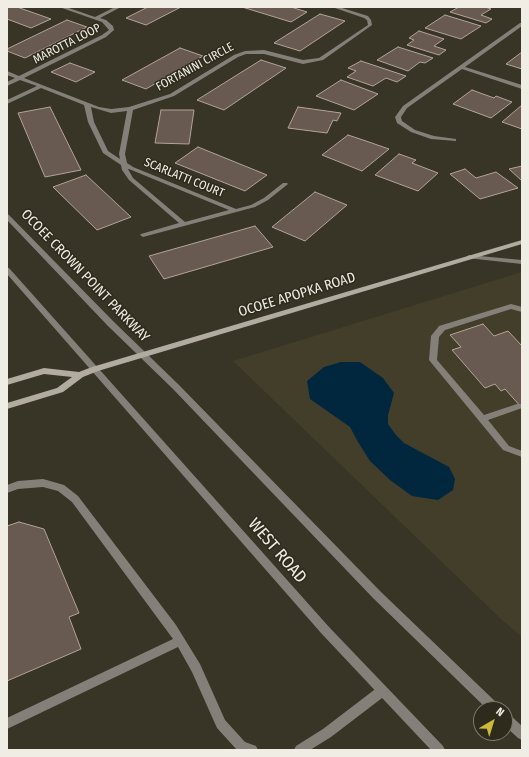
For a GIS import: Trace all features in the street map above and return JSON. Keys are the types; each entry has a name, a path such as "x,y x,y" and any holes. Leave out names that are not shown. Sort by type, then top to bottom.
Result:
{"main road":[{"name":"OCOEE APOPKA ROAD","path":"7,406 60,390 80,375 95,369 522,242"},
{"name":"OCOEE APOPKA ROAD","path":"7,382 44,371 80,375"}],"street":[{"name":"MAROTTA LOOP","path":"21,78 109,33 112,30 109,23 61,7"},
{"path":"96,18 119,7"},
{"name":"FORTANINI CIRCLE","path":"7,73 103,110 130,109 172,95 236,56 245,53 264,52 303,62 321,59 370,25 369,20 366,17 334,7"},
{"path":"454,140 433,138 413,131 399,122 398,117 405,107 522,24"},
{"path":"461,67 522,87"},
{"path":"7,84 21,78"},
{"path":"7,102 42,86"},
{"name":"SCARLATTI COURT","path":"87,104 91,122 105,152 123,165 236,211"},
{"name":"SCARLATTI COURT","path":"130,109 122,154 123,165 131,179 184,224"},
{"name":"SCARLATTI COURT","path":"143,235 236,211 260,203 284,184"},
{"name":"OCOEE CROWN POINT PARKWAY","path":"7,216 110,323 144,355"},
{"path":"468,257 522,262"},
{"path":"7,270 95,369"},
{"path":"522,310 511,306 442,328 435,336 433,360 506,448 522,454"},
{"path":"144,355 377,594 487,701"},
{"name":"WEST ROAD","path":"95,369 325,630 440,750"},
{"path":"482,419 520,406"},
{"path":"7,489 18,485 43,483 61,488 75,499 172,628 196,668 221,724 241,746 252,750"},
{"path":"7,724 180,641"},
{"path":"300,750 327,733 382,691"},
{"path":"513,726 522,734"}],"shaded area":[{"path":"522,272 522,637 502,620 233,361"}],"water":[{"path":"341,362 360,362 383,378 394,393 388,415 388,424 404,443 449,467 455,479 453,490 438,500 412,496 390,480 370,461 350,427 310,399 307,381 324,367"}],"building":[{"path":"7,7 17,7 51,19 31,28 7,19"},
{"path":"148,7 181,7 146,25 126,18"},
{"path":"242,7 291,7 307,12 291,22"},
{"path":"459,7 485,7 491,9 481,15 492,19 486,23 450,12"},
{"path":"320,14 345,21 300,51 274,43"},
{"path":"445,15 481,26 461,39 425,28"},
{"path":"67,20 87,27 25,58 7,51 7,49"},
{"path":"419,31 444,39 434,46 446,50 439,55 407,45 414,40 409,38"},
{"path":"398,47 433,58 425,63 420,62 408,71 377,60"},
{"path":"180,48 203,56 146,89 122,80"},
{"path":"522,52 522,69 506,64"},
{"path":"261,60 286,68 224,110 197,100"},
{"path":"361,61 406,76 397,82 386,78 373,86 347,77 356,71 348,68"},
{"path":"70,63 95,72 76,82 51,72"},
{"path":"341,80 378,94 354,110 316,96"},
{"path":"472,90 494,98 496,96 512,102 491,118 453,104"},
{"path":"522,105 522,129 502,122"},
{"path":"50,107 81,170 45,177 18,113"},
{"path":"298,107 341,113 337,121 333,120 327,133 288,128"},
{"path":"161,110 194,110 189,144 155,143"},
{"path":"348,135 389,149 362,171 322,155"},
{"path":"198,147 267,175 245,191 175,163"},
{"path":"399,154 416,160 412,163 438,173 418,191 375,175"},
{"path":"522,166 522,181 509,169"},
{"path":"465,169 476,178 496,172 518,188 480,199 450,174"},
{"path":"86,175 131,217 97,230 53,187"},
{"path":"315,192 347,205 305,241 272,227"},
{"path":"255,226 273,247 164,279 149,256"},
{"path":"483,324 494,336 508,331 522,346 522,408 505,389 501,391 495,384 485,388 452,350 461,347 450,335"},
{"path":"19,522 44,529 79,613 69,617 81,649 7,681 7,526"}]}
